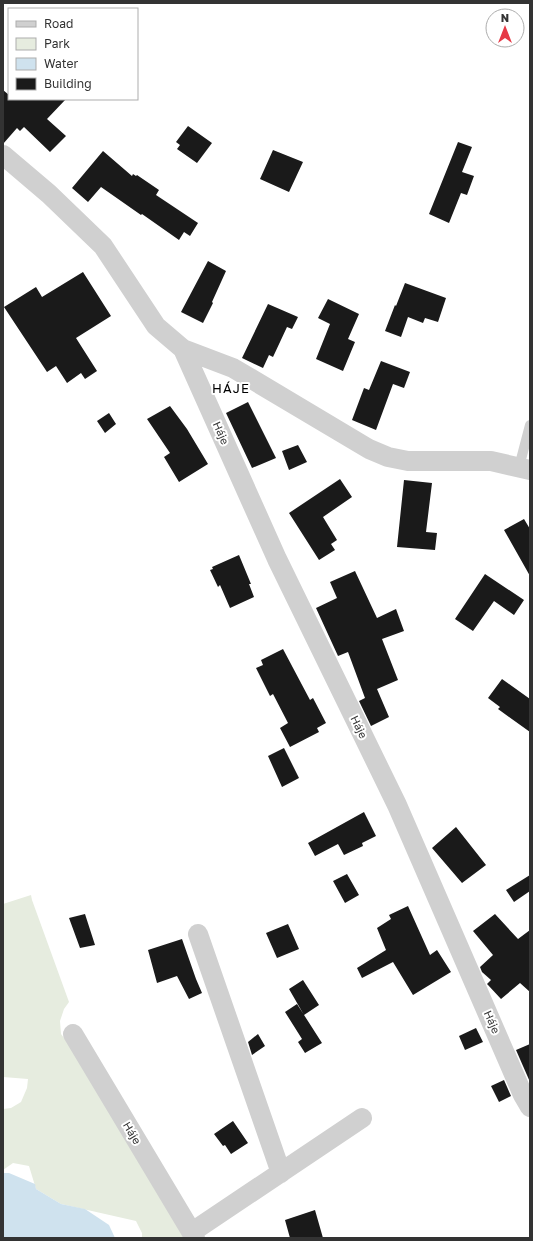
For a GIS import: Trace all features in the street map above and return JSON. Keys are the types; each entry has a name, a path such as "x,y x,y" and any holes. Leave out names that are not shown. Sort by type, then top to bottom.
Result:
{"street":[{"name":"Háje","path":"3,155 49,194 103,246 156,326 183,348 233,368 369,450 388,457 408,461 491,461 524,469"},
{"name":"Háje","path":"183,348 277,559 397,805 523,1095 530,1106"},
{"path":"198,934 281,1173"},
{"name":"Háje","path":"73,1034 194,1235 362,1118"}],"lane":[{"path":"524,469 530,425"}],"green space":[{"path":"31,895 69,1002 64,1009 60,1021 61,1034 106,1095 190,1238 142,1238 142,1233 136,1221 61,1204 36,1189 29,1166 13,1163 3,1170 3,1109 11,1108 21,1102 27,1088 28,1079 3,1077 3,904"}],"water":[{"path":"3,1173 9,1173 35,1184 36,1189 61,1204 85,1209 109,1225 115,1238 3,1238"}],"building":[{"path":"3,90 8,94 8,100 65,100 47,119 66,136 50,152 24,127 20,131 17,128 3,144"},
{"path":"188,126 212,143 197,163 177,149 180,145 176,142"},
{"path":"458,142 472,147 462,172 474,176 467,195 461,193 449,223 429,214"},
{"path":"273,150 303,162 289,192 260,179"},
{"path":"103,151 132,176 133,174 136,176 137,175 159,190 156,195 198,223 190,236 184,232 179,240 101,187 88,202 72,188"},
{"path":"208,261 226,271 203,323 181,312"},
{"path":"83,272 111,316 76,338 97,371 85,379 81,373 67,383 56,366 47,372 4,307 36,287 42,297"},
{"path":"405,283 446,298 438,322 425,318 423,323 408,317 401,337 385,331"},
{"path":"328,299 359,314 348,339 355,342 343,371 316,359 330,324 318,318"},
{"path":"268,304 298,317 292,329 287,327 273,357 269,355 263,368 242,358"},
{"path":"381,361 410,372 404,388 393,384 376,430 352,420 364,388 369,390"},
{"path":"248,402 276,458 252,468 226,413"},
{"path":"170,406 187,429 208,464 179,482 164,457 170,453 147,419"},
{"path":"109,413 116,424 105,433 97,421"},
{"path":"298,445 307,462 289,470 282,451"},
{"path":"340,479 352,497 323,517 337,540 331,544 335,550 319,560 289,513"},
{"path":"404,480 432,483 426,532 437,533 435,550 397,547"},
{"path":"524,519 530,529 530,576 504,530"},
{"path":"239,555 251,584 249,584 254,597 230,608 220,585 218,587 210,570 213,569 212,567"},
{"path":"355,571 377,618 396,609 404,631 382,639 398,680 377,689 389,717 371,726 359,701 365,698 348,652 338,656 316,608 337,598 330,582"},
{"path":"485,574 524,600 514,615 494,601 473,631 455,619"},
{"path":"283,649 310,700 313,698 326,723 317,728 319,732 290,747 280,728 288,723 273,694 270,696 256,668 263,665 261,660"},
{"path":"502,679 530,699 530,732 498,709 500,707 488,698"},
{"path":"284,748 299,778 282,787 268,756"},
{"path":"364,812 376,836 362,843 363,846 344,855 338,844 315,856 308,843"},
{"path":"456,827 486,865 462,883 432,848"},
{"path":"347,874 359,895 345,903 333,881"},
{"path":"530,875 530,891 514,902 506,890"},
{"path":"408,906 430,955 437,950 451,972 413,995 393,962 362,978 357,968 386,950 377,928 391,919 389,915"},
{"path":"85,914 95,945 80,948 69,918"},
{"path":"495,914 518,939 530,930 530,992 520,983 501,999 487,984 491,980 482,972 480,967 493,955 473,931"},
{"path":"288,924 299,949 277,958 266,933"},
{"path":"182,939 202,993 189,999 177,976 157,983 148,950"},
{"path":"303,980 319,1005 304,1015 289,989"},
{"path":"297,1004 322,1043 305,1053 298,1042 302,1039 285,1012"},
{"path":"476,1028 483,1042 465,1050 459,1036"},
{"path":"258,1034 265,1046 252,1055 248,1042"},
{"path":"530,1044 530,1082 516,1050"},
{"path":"504,1080 511,1096 499,1102 491,1086"},
{"path":"233,1121 248,1143 231,1154 225,1145 223,1146 214,1134"},
{"path":"315,1210 323,1238 290,1238 285,1220"}],"district":[{"name":"HÁJE","path":"231,388"}]}
